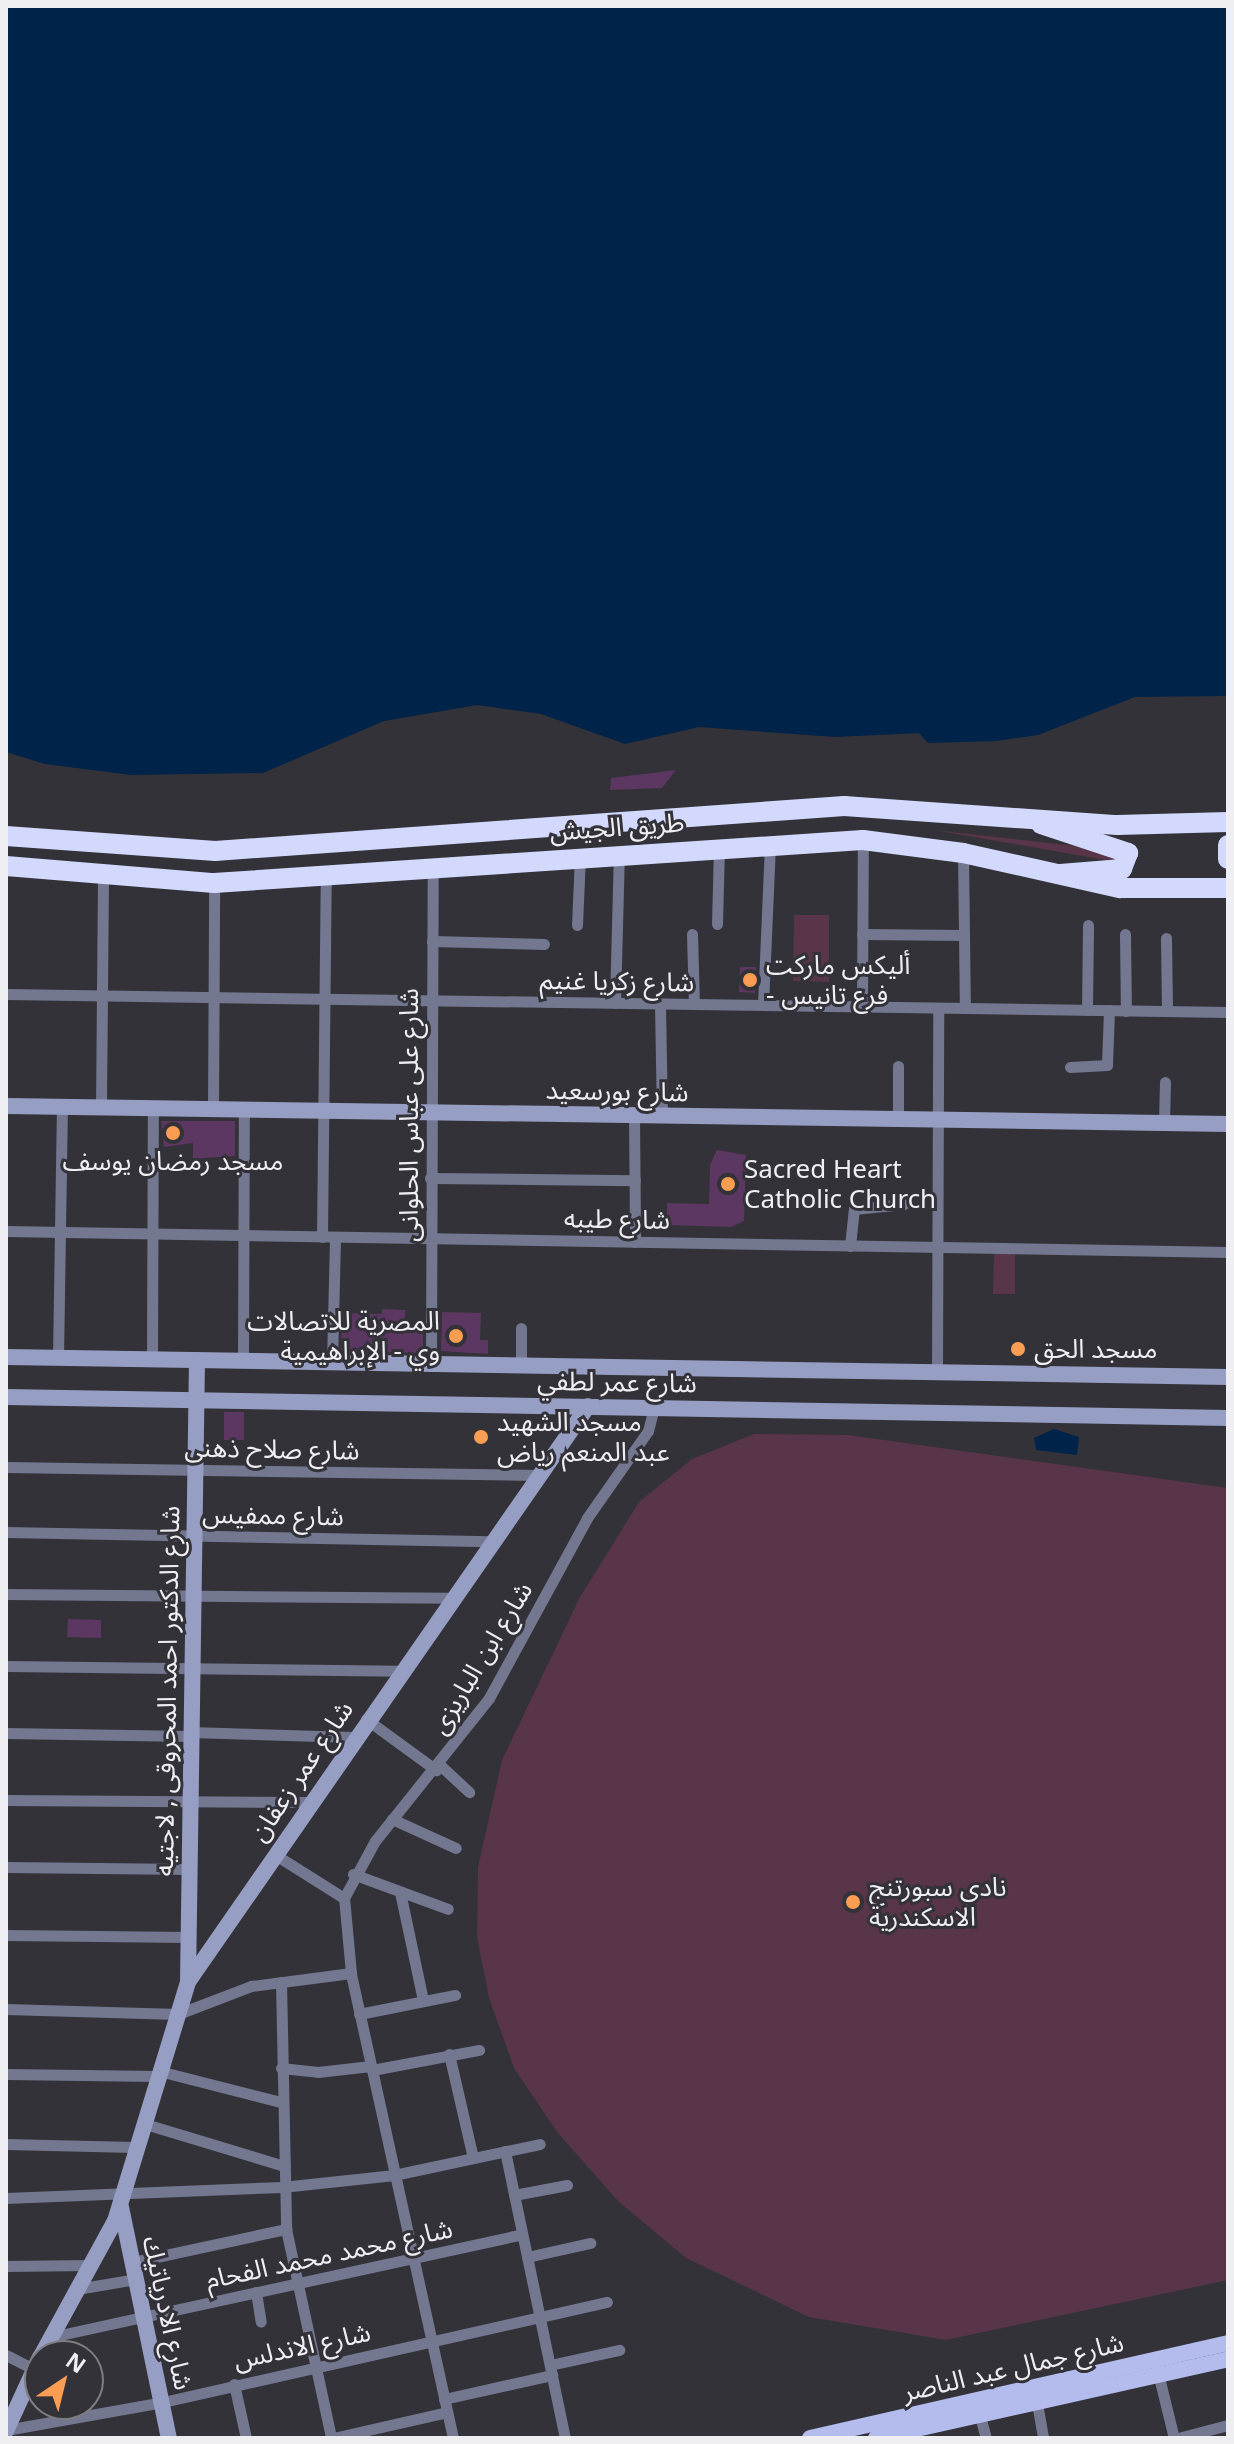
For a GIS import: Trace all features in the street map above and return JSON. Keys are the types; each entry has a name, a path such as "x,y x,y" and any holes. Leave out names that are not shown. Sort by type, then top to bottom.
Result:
{"highway":[{"name":"طريق الجيش","path":"6,836 215,851 844,806 1117,825 1228,822"},
{"path":"1033,818 1056,833 1128,853 1122,869 1056,875"},
{"name":"طريق الجيش","path":"6,866 214,883 770,841 863,840 963,853 1056,875 1142,890 1228,888"},
{"path":"1228,845 1228,859"}],"main road":[{"name":"شارع جمال عبد الناصر","path":"876,2438 909,2434 934,2417 980,2416 1037,2403 1228,2343"},
{"name":"شارع جمال عبد الناصر","path":"810,2438 934,2417 1157,2367 1228,2359"}],"street":[{"path":"862,1007 863,840"},
{"path":"763,1005 770,841"},
{"path":"717,924 719,845"},
{"path":"615,1003 619,853"},
{"path":"963,853 965,1008"},
{"path":"577,925 580,856"},
{"name":"شارع على عباس الحلوانى","path":"431,1363 433,868"},
{"path":"101,1107 103,875"},
{"path":"322,1237 326,876"},
{"path":"213,1109 214,883"},
{"path":"1087,1010 1088,925"},
{"path":"692,934 694,1004"},
{"path":"862,934 964,935"},
{"path":"1125,934 1126,1011"},
{"path":"1166,938 1167,1011"},
{"path":"432,941 544,944"},
{"name":"شارع زكريا غنيم","path":"6,994 1228,1012"},
{"path":"660,1004 662,1116"},
{"path":"937,1372 938,1008"},
{"path":"1070,1067 1107,1065 1109,1010"},
{"path":"898,1066 898,1119"},
{"path":"1164,1123 1165,1082"},
{"name":"شارع بورسعيد","path":"6,1106 1228,1124"},
{"path":"58,1358 62,1107"},
{"path":"152,1359 153,1108"},
{"path":"243,1361 244,1110"},
{"path":"634,1116 635,1242"},
{"path":"430,1178 635,1180"},
{"path":"850,1246 854,1209 904,1204"},
{"name":"شارع طيبه","path":"6,1231 1228,1252"},
{"path":"332,1362 335,1237"},
{"path":"521,1328 521,1364"},
{"name":"شارع عمر لطفي","path":"6,1357 1228,1377"},
{"name":"شارع الدكتور احمد المحروقى , لاجتيه","path":"188,1982 197,1360"},
{"name":"شارع عمر لطفي","path":"6,1397 1228,1418"},
{"path":"550,1405 567,1434"},
{"name":"شارع عمر زعفان","path":"49,2340 115,2221 134,2147 188,1982 353,1737 588,1406"},
{"name":"شارع ابن الباريزى","path":"453,2438 359,2014 351,1973 344,1898 353,1874 392,1819 438,1768 501,1679 594,1504 648,1431 654,1407"},
{"name":"شارع صلاح ذهنى","path":"6,1467 537,1475"},
{"name":"شارع ممفيس","path":"6,1532 491,1541"},
{"path":"6,1594 450,1598"},
{"path":"6,1666 399,1671"},
{"path":"366,1719 469,1792"},
{"path":"6,1733 353,1737"},
{"path":"6,1800 308,1802"},
{"path":"392,1819 456,1848"},
{"path":"274,1854 344,1898"},
{"path":"6,1867 188,1869"},
{"path":"353,1874 448,1909"},
{"path":"400,1892 423,2000"},
{"path":"6,1935 188,1937"},
{"path":"6,2009 178,2014 232,1991 351,1973"},
{"path":"281,1982 281,2165 286,2229 332,2438 447,2412"},
{"path":"359,2014 455,1995"},
{"path":"281,2068 318,2072 371,2068 479,2050"},
{"path":"449,2054 473,2158"},
{"path":"6,2074 158,2074 281,2102"},
{"path":"142,2123 281,2165"},
{"path":"6,2144 134,2147"},
{"path":"6,2198 120,2197 282,2187 394,2175 540,2144"},
{"path":"505,2151 565,2438"},
{"path":"514,2195 567,2185"},
{"name":"شارع الادرياتيك","path":"120,2197 169,2438"},
{"path":"77,2289 134,2270 286,2229"},
{"name":"شارع محمد محمد الفحام","path":"51,2337 522,2234"},
{"path":"527,2257 590,2243"},
{"path":"6,2266 89,2265"},
{"path":"256,2292 261,2322"},
{"name":"شارع الاندلس","path":"6,2431 163,2402 607,2302"},
{"path":"444,2399 619,2350"},
{"path":"1157,2367 1176,2438 1228,2425"},
{"path":"234,2384 246,2438"},
{"name":"شارع عمر زعفان","path":"6,2431 24,2392"},
{"path":"1037,2403 1043,2438"},
{"path":"980,2416 986,2438"}],"shaded area":[{"path":"934,830 1113,850 1116,860 1111,861"},
{"path":"794,915 829,915 829,982 793,981"},
{"path":"1015,1252 1015,1294 993,1294 994,1253"},
{"name":"نادي سبورتنج الاسكندرية","path":"754,1434 848,1435 1228,1488 1228,2280 946,2340 809,2317 686,2258 618,2201 557,2132 514,2068 489,1998 477,1937 478,1867 502,1760 580,1597 639,1502 692,1459"}],"water":[{"path":"6,6 1228,6 1228,696 1135,697 1038,735 996,741 928,743 919,733 835,737 699,727 625,744 541,714 477,705 384,721 263,773 131,775 45,764 6,752"},
{"path":"1054,1429 1079,1437 1077,1455 1036,1450 1034,1438"}],"building":[{"path":"676,770 662,788 610,790 611,778"},
{"name":"أليكس ماركت - فرع تانيس","path":"740,967 756,967 755,993 739,992"},
{"path":"161,1121 235,1121 235,1156 193,1159 193,1143 164,1147"},
{"name":"Sacred Heart Catholic Church","path":"717,1150 746,1155 744,1221 731,1227 667,1225 667,1203 709,1204 710,1165"},
{"path":"382,1309 405,1310 405,1325 423,1326 423,1353 341,1351 342,1313 382,1314"},
{"name":"المصرية للاتصالات وي - الإبراهيمية","path":"442,1312 481,1313 480,1340 488,1340 488,1354 441,1351"},
{"path":"224,1412 244,1412 244,1440 224,1440"},
{"path":"68,1619 101,1620 101,1638 67,1637"}],"place":[{"name":"أليكس ماركت - فرع تانيس","path":"750,980"},
{"name":"مسجد رمضان يوسف","path":"173,1133"},
{"name":"Sacred Heart Catholic Church","path":"728,1184"},
{"name":"المصرية للاتصالات وي - الإبراهيمية","path":"456,1336"},
{"name":"مسجد الحق","path":"1018,1349"},
{"name":"مسجد الشهيد عبد المنعم رياض","path":"481,1437"},
{"name":"نادي سبورتنج الاسكندرية","path":"853,1902"}]}
